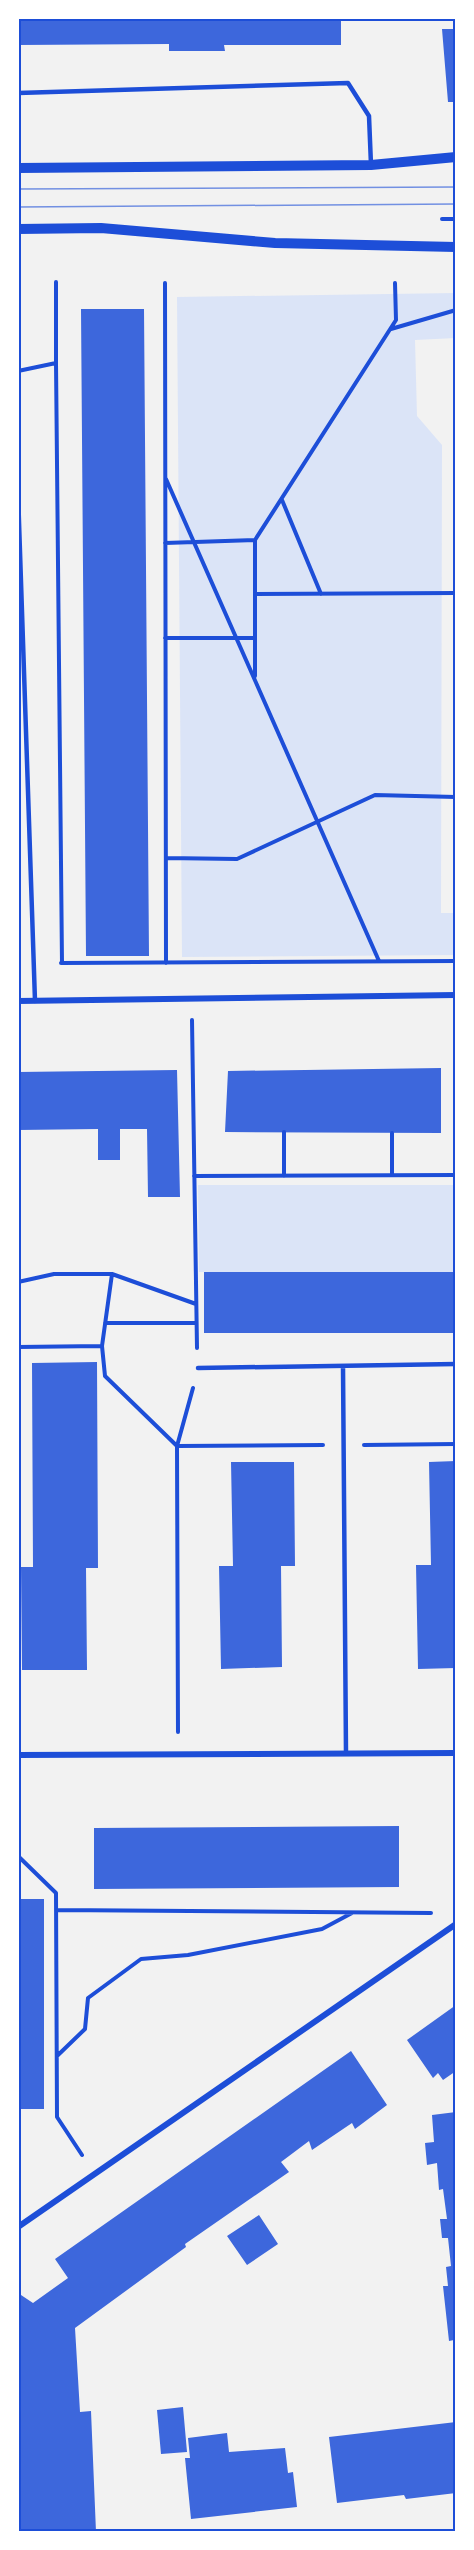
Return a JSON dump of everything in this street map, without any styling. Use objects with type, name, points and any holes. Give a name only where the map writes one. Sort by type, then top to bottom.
[{"type":"street","points":[[18,168],[371,165],[456,158]]},
{"type":"street","points":[[18,229],[101,228],[275,243],[456,247]]},
{"type":"street","points":[[18,1001],[456,995]]},
{"type":"street","points":[[18,1755],[456,1753]]},
{"type":"street","points":[[18,2227],[456,1924]]},
{"type":"lane","points":[[18,93],[348,84],[369,116],[371,165]]},
{"type":"lane","points":[[18,492],[35,1001]]},
{"type":"lane","points":[[198,1368],[456,1364]]},
{"type":"lane","points":[[343,1366],[346,1753]]},
{"type":"path","points":[[57,282],[62,963]]},
{"type":"path","points":[[165,283],[166,963]]},
{"type":"path","points":[[255,680],[255,540],[396,320],[395,283]]},
{"type":"path","points":[[390,329],[456,310]]},
{"type":"path","points":[[18,371],[56,363]]},
{"type":"path","points":[[165,477],[379,961]]},
{"type":"path","points":[[281,499],[321,594]]},
{"type":"path","points":[[165,543],[255,540]]},
{"type":"path","points":[[255,594],[456,593]]},
{"type":"path","points":[[165,638],[255,638]]},
{"type":"path","points":[[166,858],[237,860],[375,795],[456,797]]},
{"type":"path","points":[[34,963],[456,961]]},
{"type":"path","points":[[284,1132],[284,1176]]},
{"type":"path","points":[[392,1133],[392,1175]]},
{"type":"path","points":[[194,1176],[456,1175]]},
{"type":"path","points":[[18,1282],[54,1274],[112,1274],[196,1304]]},
{"type":"path","points":[[112,1274],[102,1346],[105,1376],[177,1446],[456,1444]]},
{"type":"path","points":[[105,1323],[196,1323]]},
{"type":"path","points":[[18,1347],[102,1346]]},
{"type":"path","points":[[18,1856],[57,1893],[57,2117],[93,2174]]},
{"type":"path","points":[[57,1910],[439,1913]]},
{"type":"path","points":[[57,2055],[85,2029],[88,1998],[141,1959],[188,1955],[322,1929],[354,1912]]},
{"type":"shaded area","points":[[456,293],[456,338],[415,340],[417,416],[442,445],[441,913],[456,913],[456,955],[182,957],[177,297]]},
{"type":"shaded area","points":[[198,1185],[456,1185],[456,1272],[199,1272]]},
{"type":"building","points":[[18,18],[341,18],[341,45],[224,45],[225,51],[169,51],[169,44],[18,45]]},
{"type":"building","points":[[442,29],[456,29],[456,102],[448,102]]},
{"type":"building","points":[[81,309],[144,309],[149,956],[86,956]]},
{"type":"building","points":[[441,1068],[441,1133],[225,1132],[228,1071]]},
{"type":"building","points":[[177,1070],[180,1197],[148,1197],[147,1129],[120,1129],[120,1160],[98,1160],[98,1129],[18,1130],[18,1072]]},
{"type":"building","points":[[204,1272],[456,1272],[456,1333],[204,1333]]},
{"type":"building","points":[[97,1362],[98,1568],[86,1568],[87,1670],[22,1670],[21,1567],[33,1567],[32,1363]]},
{"type":"building","points":[[456,1461],[456,1668],[418,1669],[416,1565],[431,1565],[429,1462]]},
{"type":"building","points":[[231,1462],[294,1462],[295,1566],[281,1566],[282,1667],[221,1669],[219,1566],[233,1566]]},
{"type":"building","points":[[399,1826],[399,1887],[94,1889],[94,1828]]},
{"type":"building","points":[[18,1899],[44,1899],[44,2109],[18,2109]]},
{"type":"building","points":[[456,2005],[456,2071],[443,2080],[438,2073],[433,2078],[407,2040]]},
{"type":"building","points":[[351,2051],[387,2105],[355,2129],[352,2123],[312,2150],[309,2141],[281,2162],[289,2172],[185,2244],[186,2247],[75,2328],[80,2412],[91,2411],[96,2532],[20,2532],[18,2293],[33,2303],[68,2278],[55,2259]]},
{"type":"building","points":[[456,2112],[455,2346],[454,2340],[449,2341],[443,2286],[448,2286],[446,2267],[451,2266],[448,2238],[442,2238],[440,2219],[447,2219],[443,2189],[439,2190],[437,2163],[427,2165],[425,2143],[434,2142],[432,2115]]},
{"type":"building","points":[[259,2215],[278,2244],[247,2265],[227,2236]]},
{"type":"building","points":[[183,2407],[187,2452],[161,2454],[157,2410]]},
{"type":"building","points":[[456,2422],[456,2493],[406,2499],[404,2495],[337,2503],[329,2437]]},
{"type":"building","points":[[227,2433],[229,2452],[285,2448],[288,2473],[293,2472],[297,2507],[191,2519],[185,2458],[190,2458],[188,2438]]},
{"type":"tram line","points":[[18,189],[456,187]]},
{"type":"tram line","points":[[18,207],[456,204]]}]
